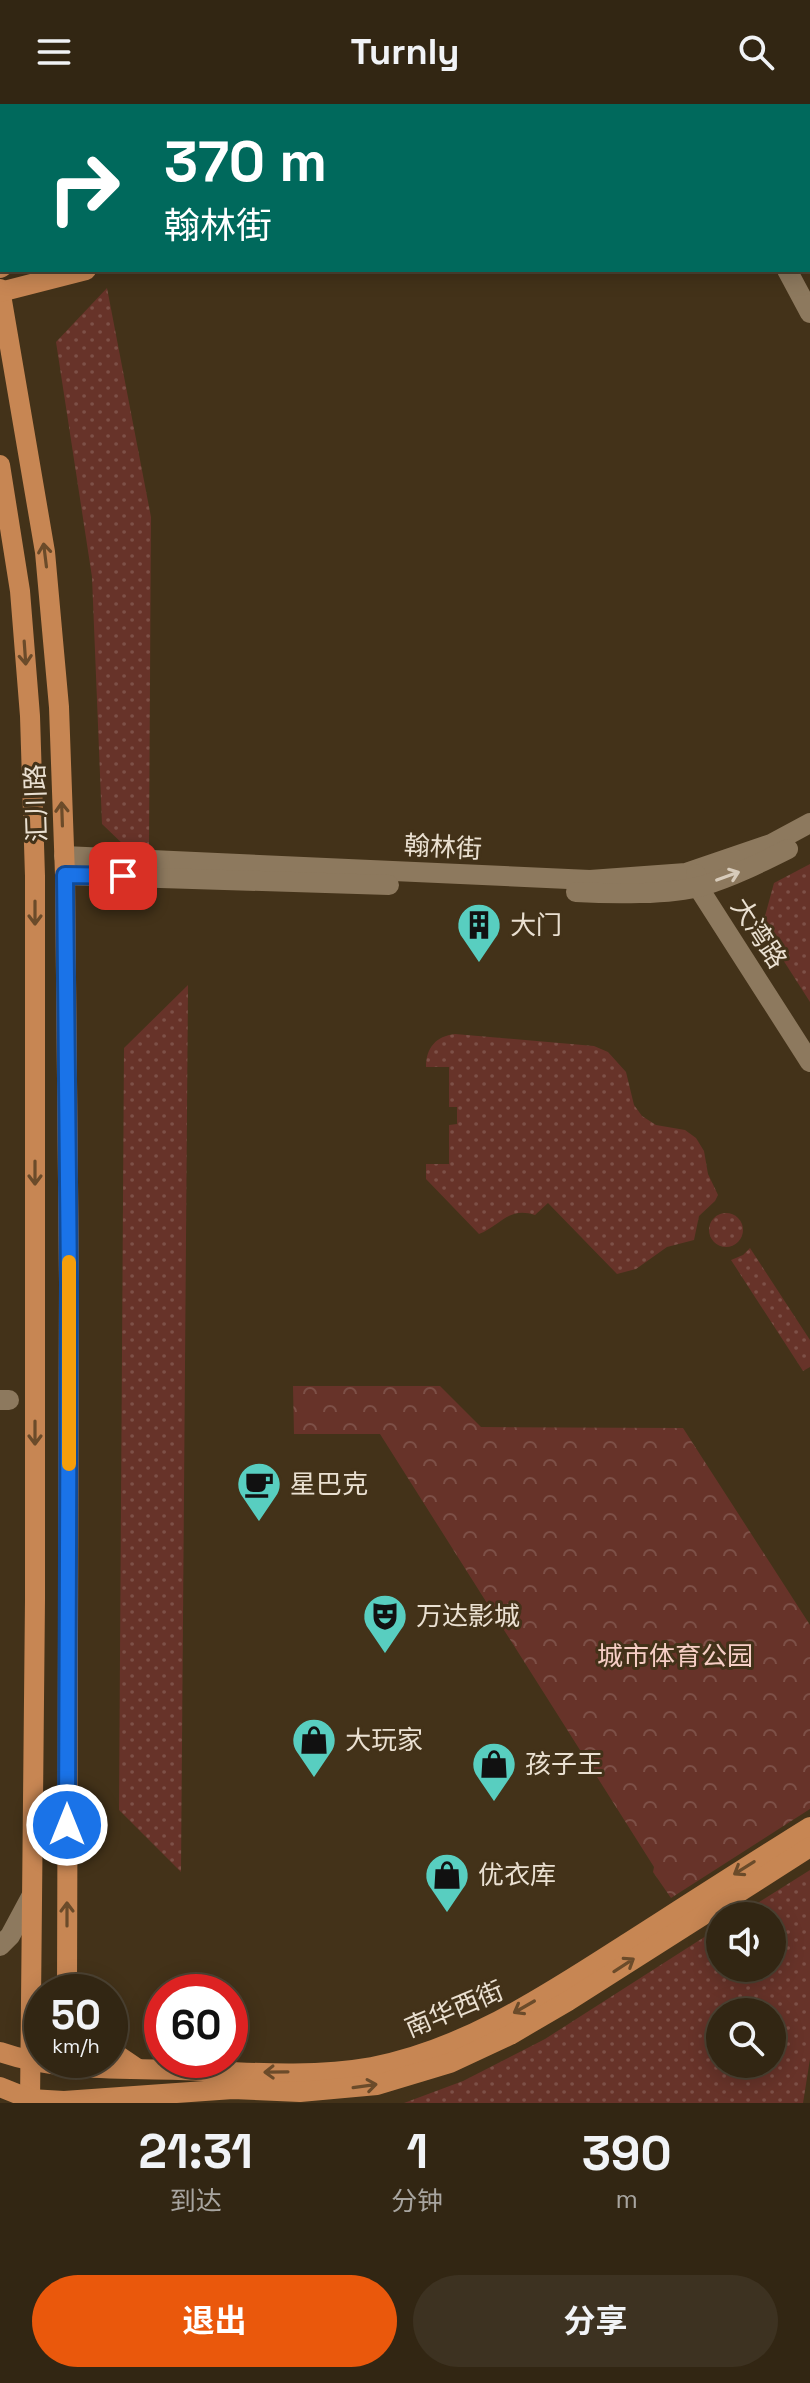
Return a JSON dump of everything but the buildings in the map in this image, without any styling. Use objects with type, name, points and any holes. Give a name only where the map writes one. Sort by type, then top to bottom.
[{"type":"main road","points":[[0,291],[78,272]]},
{"type":"main road","name":"汇川路","points":[[0,291],[45,552],[59,707],[69,1283],[68,1974]]},
{"type":"main road","name":"汇川路","points":[[0,465],[20,591],[30,716],[35,876],[35,1615],[31,1974]]},
{"type":"main road","name":"南华西街","points":[[128,2068],[321,2072],[373,2067],[443,2046],[501,2020],[560,1987],[810,1827]]},
{"type":"main road","points":[[0,2087],[30,2101],[64,2102],[233,2089],[300,2092],[377,2085],[450,2063],[510,2035],[810,1847]]},
{"type":"main road","name":"南华西街","points":[[0,2052],[24,2061]]},
{"type":"main road","points":[[128,2062],[138,2069]]},
{"type":"main road","name":"汇川路","points":[[30,2078],[30,2101]]},
{"type":"main road","points":[[64,2102],[65,2078]]},
{"type":"street","points":[[788,272],[810,313]]},
{"type":"street","name":"翰林街","points":[[697,879],[810,823]]},
{"type":"street","name":"翰林街","points":[[64,866],[605,893],[754,867],[810,837]]},
{"type":"street","name":"大湾路","points":[[697,879],[810,1062]]},
{"type":"street","points":[[0,1946],[10,1936],[32,1895]]},
{"type":"green space","points":[[107,288],[151,517],[149,847],[127,848],[102,824],[92,577],[56,342]]},
{"type":"green space","points":[[810,864],[810,1002],[762,927],[774,883]]},
{"type":"green space","points":[[188,985],[181,1872],[119,1810],[124,1048]]},
{"type":"green space","points":[[455,1034],[594,1046],[608,1052],[626,1072],[634,1105],[642,1116],[656,1125],[685,1130],[696,1138],[704,1151],[708,1174],[718,1195],[699,1216],[694,1240],[667,1247],[636,1269],[617,1274],[548,1203],[535,1215],[512,1215],[479,1234],[426,1179],[426,1164],[449,1164],[449,1125],[457,1124],[457,1107],[449,1107],[449,1067],[426,1067],[426,1060],[437,1040]]},
{"type":"green space","points":[[726,1213],[738,1218],[743,1230],[738,1242],[726,1247],[714,1242],[709,1230],[714,1218]]},
{"type":"green space","points":[[750,1248],[810,1340],[810,1367],[803,1371],[731,1260]]},
{"type":"green space","name":"城市体育公园","points":[[293,1386],[440,1386],[481,1427],[683,1428],[810,1625],[810,1809],[671,1898],[380,1434],[294,1434]]},
{"type":"green space","points":[[810,1870],[810,2059],[803,2103],[404,2103],[463,2081],[545,2039],[706,1936],[706,1982],[786,1982],[786,1902],[759,1902]]},
{"type":"slow traffic","points":[[69,1262],[69,1464]]},
{"type":"place","name":"大门","points":[[479,964]]},
{"type":"place","name":"星巴克","points":[[259,1523]]},
{"type":"place","name":"万达影城","points":[[385,1655]]},
{"type":"place","name":"大玩家","points":[[314,1779]]},
{"type":"place","name":"孩子王","points":[[494,1803]]},
{"type":"place","name":"优衣库","points":[[447,1914]]},
{"type":"route","points":[[67,1825],[69,1283],[65,875],[123,876]]}]
